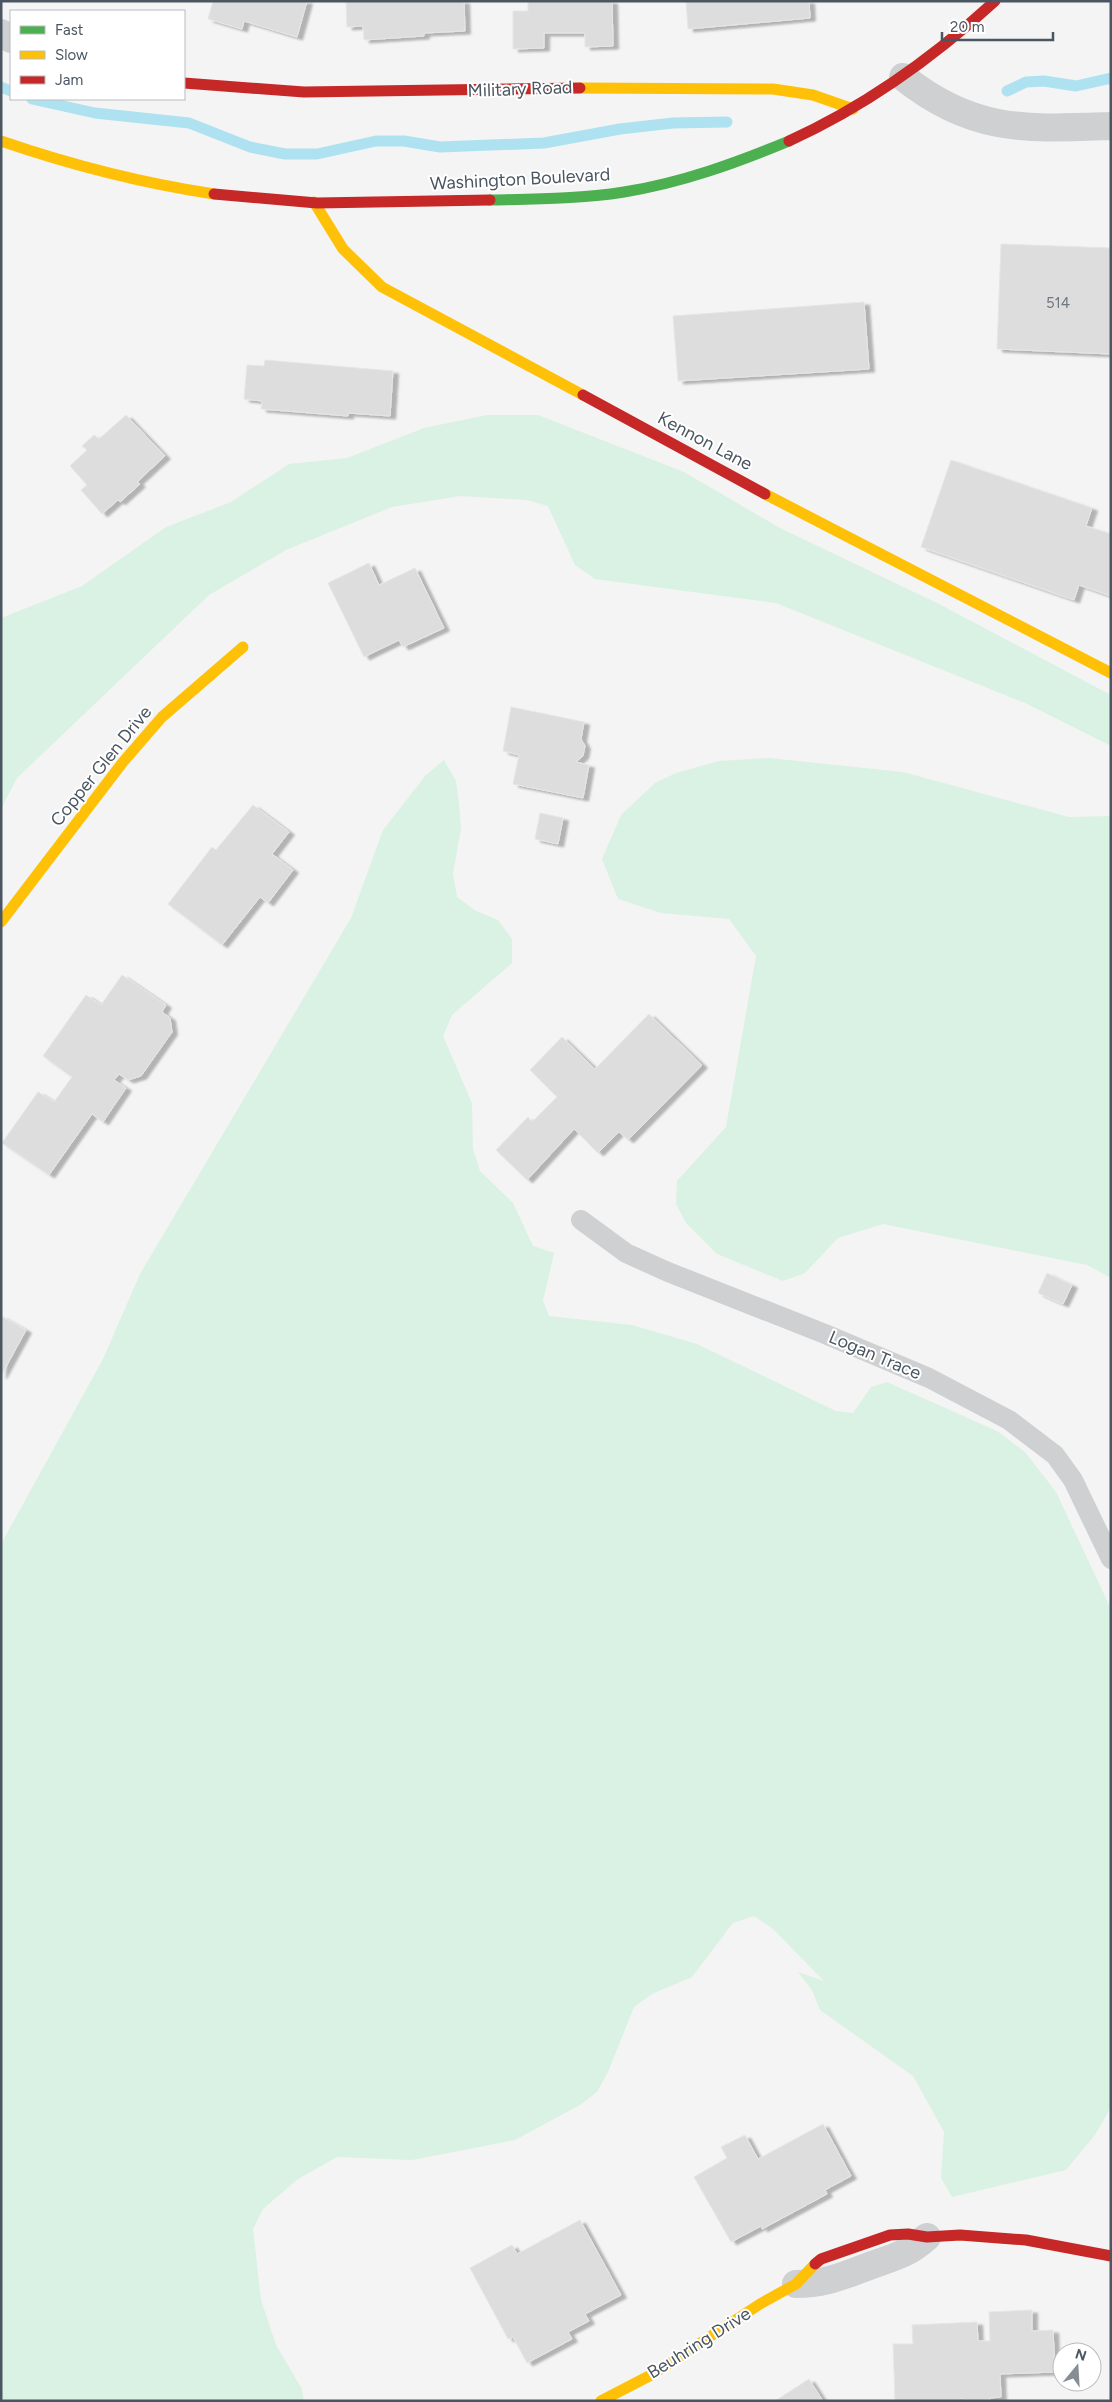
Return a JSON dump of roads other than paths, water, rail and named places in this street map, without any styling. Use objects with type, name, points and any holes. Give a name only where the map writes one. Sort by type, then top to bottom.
[{"type":"street","name":"Washington Boulevard","points":[[1,141],[102,172],[169,188],[251,199],[314,202],[508,199],[592,195],[648,187],[700,173],[798,138],[853,109],[903,77],[955,38],[995,1]]},
{"type":"street","points":[[903,77],[924,94],[947,107],[976,119],[1017,127],[1111,126]]},
{"type":"street","name":"Military Road","points":[[185,83],[271,90],[365,92],[592,86],[770,89],[805,93],[853,109]]},
{"type":"street","name":"Kennon Lane","points":[[314,202],[338,245],[356,266],[382,287],[788,506],[1111,673]]},
{"type":"street","name":"Copper Glen Drive","points":[[1,922],[123,762],[162,717],[243,646]]},
{"type":"street","name":"Beuhring Drive","points":[[601,2401],[653,2374],[760,2304],[796,2284],[828,2282],[900,2257],[913,2250],[927,2237],[960,2235],[1026,2240],[1111,2256]]},
{"type":"lane","name":"Logan Trace","points":[[581,1220],[626,1253],[912,1371],[1009,1420],[1055,1456],[1073,1480],[1111,1559]]},
{"type":"waterway","points":[[1007,91],[1026,82],[1044,81],[1076,86],[1111,78]]},
{"type":"waterway","points":[[1,87],[10,91]]},
{"type":"waterway","points":[[36,100],[95,113],[189,123],[250,147],[285,154],[317,154],[376,141],[404,141],[440,147],[544,143],[620,129],[673,123],[727,122]]}]
